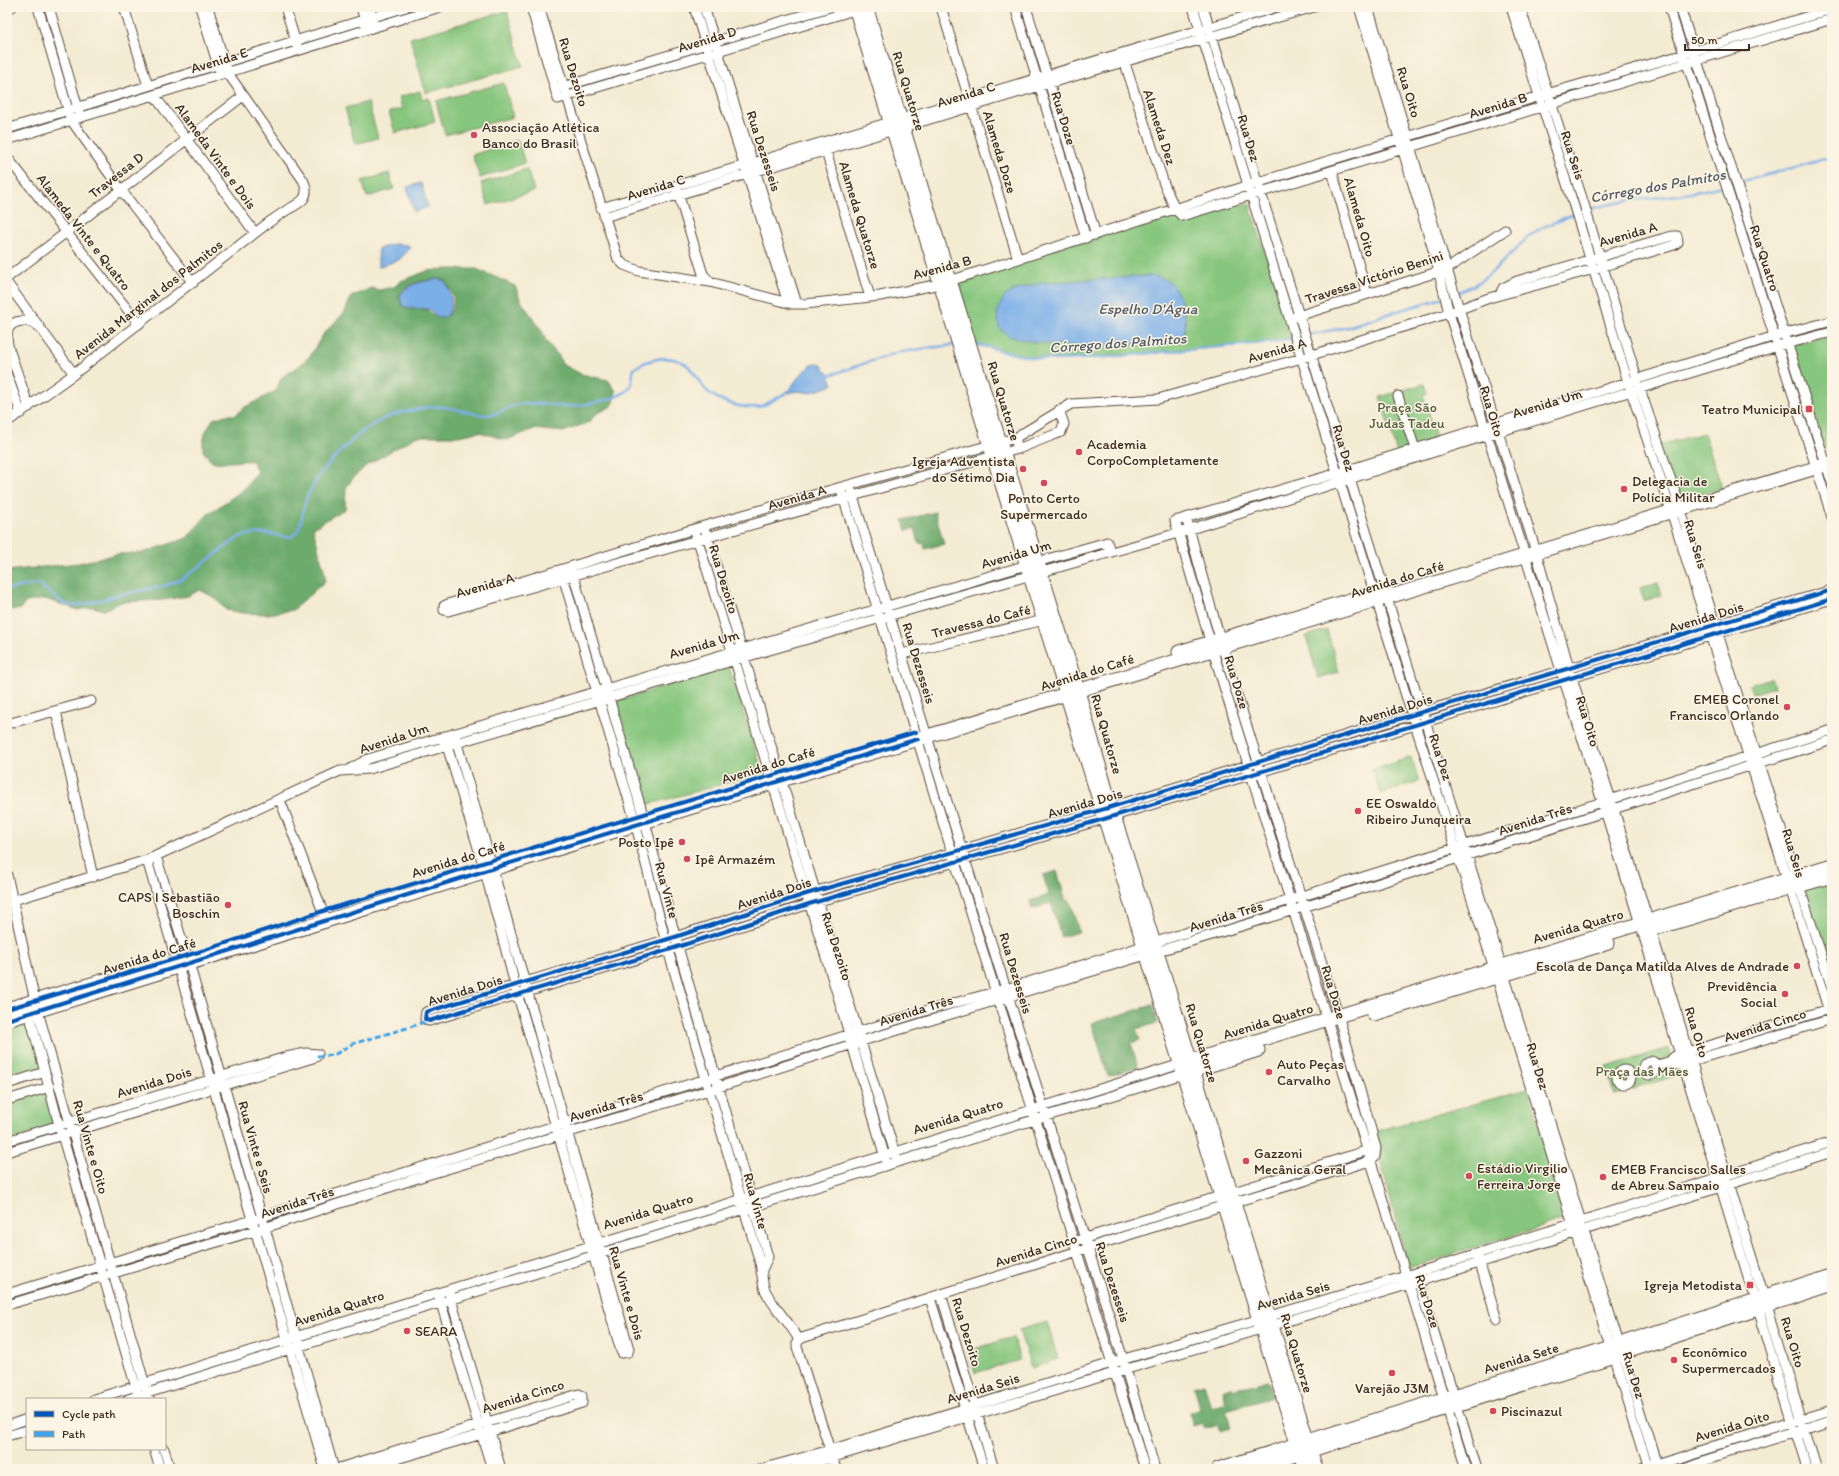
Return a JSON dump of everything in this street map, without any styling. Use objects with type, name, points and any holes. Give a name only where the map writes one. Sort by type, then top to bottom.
[{"type":"street","points":[[7,8],[12,7]]},
{"type":"street","points":[[38,7],[71,120],[121,190],[193,283]]},
{"type":"street","points":[[49,7],[81,117]]},
{"type":"street","points":[[124,7],[148,86]]},
{"type":"street","points":[[200,7],[224,73],[243,96]]},
{"type":"street","points":[[208,7],[221,64]]},
{"type":"street","points":[[285,7],[298,50]]},
{"type":"street","points":[[361,7],[370,23]]},
{"type":"street","points":[[369,7],[370,23]]},
{"type":"street","name":"Avenida E","points":[[7,140],[298,50],[370,23],[406,7]]},
{"type":"street","name":"Avenida E","points":[[7,129],[295,41],[440,7]]},
{"type":"street","name":"Rua Dezoito","points":[[531,7],[560,88]]},
{"type":"street","name":"Rua Dezoito","points":[[539,7],[563,98],[603,212],[615,254],[624,265],[639,271],[650,274],[710,282]]},
{"type":"street","name":"Rua Dezesseis","points":[[694,7],[712,48]]},
{"type":"street","name":"Rua Dezesseis","points":[[704,7],[712,48],[793,304]]},
{"type":"street","name":"Avenida D","points":[[563,98],[830,7]]},
{"type":"street","name":"Alameda Doze","points":[[941,7],[1018,259]]},
{"type":"street","name":"Rua Doze","points":[[1015,7],[1043,81],[1096,235]]},
{"type":"street","name":"Rua Doze","points":[[1026,7],[1043,81],[1086,238]]},
{"type":"street","name":"Rua Dez","points":[[1193,7],[1340,482],[1423,712],[1465,845],[1499,971],[1572,1224],[1658,1466]]},
{"type":"street","name":"Rua Dez","points":[[1203,7],[1351,479],[1412,715],[1582,1221],[1645,1468]]},
{"type":"street","name":"Avenida C","points":[[603,212],[1202,34],[1210,27],[1277,7]]},
{"type":"street","name":"Avenida C","points":[[1202,34],[1213,36],[1314,7]]},
{"type":"street","name":"Rua Oito","points":[[1359,7],[1404,138]]},
{"type":"street","name":"Rua Oito","points":[[1368,7],[1447,285],[1456,298],[1497,433],[1567,675],[1723,1176],[1761,1303],[1792,1422],[1807,1469]]},
{"type":"street","name":"Rua Seis","points":[[1511,7],[1544,94]]},
{"type":"street","name":"Rua Seis","points":[[1520,7],[1547,104],[1599,268],[1632,380],[1675,506],[1793,882],[1832,1020]]},
{"type":"street","name":"Rua Quatro","points":[[1669,7],[1778,346],[1832,483]]},
{"type":"street","name":"Rua Quatro","points":[[1680,7],[1824,461],[1832,517]]},
{"type":"street","name":"Avenida D","points":[[560,88],[861,8]]},
{"type":"street","name":"Rua Quatorze","points":[[861,8],[1071,689],[1107,813],[1151,949],[1266,1323],[1303,1448],[1305,1469]]},
{"type":"street","name":"Avenida B","points":[[1696,56],[1832,9]]},
{"type":"street","name":"Avenida B","points":[[1175,209],[1179,214],[1186,215],[1636,78],[1686,59],[1832,19]]},
{"type":"street","name":"Alameda Dez","points":[[1123,58],[1164,184],[1175,209]]},
{"type":"street","name":"Avenida B","points":[[710,282],[793,304],[870,297],[945,283],[1258,182],[1544,94],[1634,69],[1686,59]]},
{"type":"street","points":[[1634,69],[1636,78]]},
{"type":"street","name":"Alameda Vinte e Dois","points":[[154,95],[255,233]]},
{"type":"street","name":"Travessa D","points":[[7,278],[243,96]]},
{"type":"street","name":"Avenida Marginal dos Palmitos","points":[[7,422],[30,407],[74,374],[193,283],[274,218],[301,202],[305,197],[306,188],[303,180],[243,96]]},
{"type":"street","name":"Alameda Quatorze","points":[[824,146],[870,297]]},
{"type":"street","name":"Alameda Vinte e Quatro","points":[[7,157],[139,324]]},
{"type":"street","name":"Alameda Oito","points":[[1332,171],[1367,294]]},
{"type":"street","points":[[677,190],[703,274],[710,282]]},
{"type":"street","points":[[1740,226],[1749,222]]},
{"type":"street","name":"Travessa Victório Benini","points":[[1290,319],[1443,271],[1505,230]]},
{"type":"street","name":"Avenida A","points":[[572,570],[707,537],[843,498],[996,448],[1015,438],[1059,410],[1073,404],[1152,400],[1311,351],[1449,313],[1500,295],[1599,268],[1676,244],[1678,242],[1677,236],[1654,241],[1510,284],[1503,288],[1500,295]]},
{"type":"street","points":[[7,283],[74,374]]},
{"type":"street","name":"Rua Oito","points":[[1447,285],[1446,303],[1449,313],[1486,431],[1530,550]]},
{"type":"street","points":[[12,358],[7,339],[11,326],[17,322],[25,320],[33,323],[41,330]]},
{"type":"street","name":"Avenida Um","points":[[445,741],[454,733],[882,607],[1034,568],[1110,551],[1189,529],[1351,479],[1486,431],[1494,423],[1784,333],[1832,321]]},
{"type":"street","name":"Avenida Um","points":[[1175,522],[1186,517],[1348,470],[1415,448],[1486,431],[1497,433],[1778,346],[1832,332]]},
{"type":"street","points":[[7,345],[30,407]]},
{"type":"street","points":[[1705,358],[1708,368]]},
{"type":"street","points":[[7,375],[21,413]]},
{"type":"street","points":[[1398,396],[1415,448]]},
{"type":"street","name":"Avenida A","points":[[562,573],[448,611],[444,610],[444,606],[448,604],[562,573],[694,529],[849,485],[996,448],[1018,449],[1061,432],[1064,424],[1059,410]]},
{"type":"street","points":[[1015,438],[1018,449]]},
{"type":"street","name":"Avenida do Café","points":[[7,1020],[32,1007],[324,916],[1824,461]]},
{"type":"street","name":"Rua Dezesseis","points":[[849,485],[853,495],[885,617],[922,734],[965,859],[1123,1359],[1155,1469]]},
{"type":"street","name":"Rua Dezesseis","points":[[840,488],[882,607]]},
{"type":"street","name":"Rua Doze","points":[[1186,517],[1216,645],[1249,765],[1296,899]]},
{"type":"street","name":"Rua Doze","points":[[1175,522],[1216,645],[1258,762],[1296,899],[1372,1154],[1450,1402],[1466,1469]]},
{"type":"street","name":"Rua Dezoito","points":[[704,526],[744,658],[806,894],[887,1165]]},
{"type":"street","name":"Rua Dezoito","points":[[694,529],[731,651],[818,901],[898,1162]]},
{"type":"street","name":"Rua Quatorze","points":[[1034,568],[1044,620],[1071,689]]},
{"type":"street","name":"Avenida Um","points":[[10,901],[148,860],[340,771],[350,769],[364,770],[376,762],[445,741],[457,742],[885,617],[1034,568]]},
{"type":"street","name":"Rua Vinte","points":[[572,570],[609,698],[639,820],[668,950],[744,1209],[764,1286],[770,1298],[792,1327],[798,1341]]},
{"type":"street","name":"Rua Vinte","points":[[562,573],[596,691],[639,820],[675,937],[751,1197],[768,1257],[767,1264],[760,1267]]},
{"type":"street","name":"Avenida Dois","points":[[1713,631],[1832,590]]},
{"type":"street","name":"Avenida Dois","points":[[1567,675],[1412,715],[1258,762],[1107,813],[965,859],[818,901],[678,947],[518,996],[429,1021],[425,1019],[424,1015],[426,1012],[666,940],[806,894],[962,850],[1107,813],[1252,775],[1426,722],[1567,675],[1713,631],[1832,599]]},
{"type":"street","name":"Rua Dezesseis","points":[[885,617],[902,654],[952,853],[998,995],[1145,1469]]},
{"type":"street","name":"Travessa do Café","points":[[902,654],[1044,620]]},
{"type":"street","points":[[7,724],[92,701]]},
{"type":"street","points":[[56,711],[93,877]]},
{"type":"street","name":"Avenida Três","points":[[1755,760],[1832,730]]},
{"type":"street","name":"Rua Vinte e Dois","points":[[454,733],[488,866],[515,986],[558,1136],[595,1245],[629,1349],[628,1352],[621,1352],[598,1255]]},
{"type":"street","name":"Avenida Três","points":[[7,1294],[252,1220],[564,1122],[849,1035],[860,1036],[1151,949],[1299,909],[1468,855],[1608,806],[1755,760],[1832,740]]},
{"type":"street","name":"Rua Vinte e Dois","points":[[445,741],[488,866],[527,993],[568,1133],[595,1245]]},
{"type":"street","points":[[280,800],[324,916]]},
{"type":"street","name":"Avenida Três","points":[[1151,949],[1296,899],[1465,845],[1608,806]]},
{"type":"street","name":"Rua Vinte e Seis","points":[[156,856],[183,961],[210,1080],[325,1469]]},
{"type":"street","name":"Rua Vinte e Seis","points":[[148,860],[183,961],[220,1076],[335,1469]]},
{"type":"street","name":"Avenida Quatro","points":[[288,1345],[299,1347],[441,1303],[450,1296],[595,1245],[741,1199],[895,1152],[1034,1114],[1187,1068],[1793,882],[1832,864]]},
{"type":"street","name":"Rua Vinte e Oito","points":[[7,875],[10,901],[45,1072],[63,1135],[106,1264]]},
{"type":"street","name":"Avenida Quatro","points":[[1793,882],[1832,876]]},
{"type":"street","name":"Rua Seis","points":[[1793,882],[1832,988]]},
{"type":"street","name":"Avenida do Café","points":[[7,1009],[32,1007]]},
{"type":"street","name":"Rua Vinte e Oito","points":[[32,1007],[69,1122],[109,1275],[143,1393]]},
{"type":"street","name":"Avenida Cinco","points":[[1666,1063],[1673,1057],[1684,1053],[1830,1009]]},
{"type":"street","name":"Avenida Cinco","points":[[1666,1063],[1678,1065],[1687,1063],[1832,1020]]},
{"type":"street","name":"Avenida Três","points":[[7,1305],[264,1228],[427,1175],[719,1087],[852,1045],[860,1036]]},
{"type":"street","name":"Avenida Dois","points":[[7,1140],[296,1054],[318,1054],[316,1057],[7,1152]]},
{"type":"street","points":[[1631,1075],[1643,1071],[1644,1064],[1648,1062],[1654,1062],[1657,1066],[1666,1063]]},
{"type":"street","points":[[7,1084],[45,1072]]},
{"type":"street","points":[[7,1100],[50,1087]]},
{"type":"street","name":"Avenida Quatro","points":[[130,1398],[288,1345],[296,1337],[438,1294],[450,1296],[598,1255],[898,1162],[1034,1114]]},
{"type":"street","name":"Avenida Seis","points":[[794,1469],[831,1454],[966,1412],[1126,1369],[1266,1323],[1479,1258],[1572,1224],[1832,1142]]},
{"type":"street","name":"Avenida Seis","points":[[1479,1258],[1584,1231],[1832,1152]]},
{"type":"street","name":"Avenida Cinco","points":[[798,1341],[941,1294],[1077,1252],[1228,1199],[1372,1154]]},
{"type":"street","name":"Avenida Cinco","points":[[1074,1242],[1228,1199]]},
{"type":"street","points":[[1479,1258],[1497,1320]]},
{"type":"street","name":"Avenida Sete","points":[[1218,1469],[1303,1448],[1616,1350],[1761,1303],[1832,1275]]},
{"type":"street","name":"Avenida Sete","points":[[1761,1303],[1832,1285]]},
{"type":"street","points":[[438,1294],[478,1425],[485,1433],[501,1469]]},
{"type":"street","name":"Rua Dezoito","points":[[941,1294],[994,1469]]},
{"type":"street","points":[[450,1296],[487,1422],[485,1433],[492,1469]]},
{"type":"street","name":"Rua Dezoito","points":[[930,1298],[984,1469]]},
{"type":"street","name":"Rua Oito","points":[[1761,1303],[1802,1419],[1817,1469]]},
{"type":"street","name":"Avenida Seis","points":[[976,1410],[1123,1359],[1266,1323]]},
{"type":"street","points":[[798,1341],[797,1347],[836,1469]]},
{"type":"street","name":"Avenida Quatro","points":[[102,1398],[143,1393]]},
{"type":"street","name":"Avenida Cinco","points":[[335,1469],[579,1394],[583,1399],[582,1402],[485,1433],[362,1469]]},
{"type":"street","name":"Rua Doze","points":[[1450,1402],[1477,1469]]},
{"type":"street","name":"Avenida Oito","points":[[1645,1468],[1658,1466],[1832,1410]]},
{"type":"street","points":[[7,1426],[26,1420]]},
{"type":"street","name":"Avenida Oito","points":[[1675,1469],[1832,1420]]},
{"type":"street","points":[[7,1436],[26,1430]]},
{"type":"street","name":"Rua Quatorze","points":[[1303,1448],[1316,1469]]},
{"type":"street","name":"Avenida Sete","points":[[1250,1469],[1303,1448]]},
{"type":"street","points":[[154,1450],[160,1469]]},
{"type":"street","points":[[164,1450],[170,1469]]},
{"type":"street","name":"Avenida Seis","points":[[761,1469],[831,1454]]},
{"type":"green space","points":[[507,11],[523,66],[426,93],[410,38]]},
{"type":"green space","points":[[504,83],[513,117],[445,135],[436,101]]},
{"type":"green space","points":[[420,91],[422,99],[429,98],[435,122],[395,133],[389,112],[402,109],[399,97]]},
{"type":"green space","points":[[368,102],[378,138],[355,144],[345,108]]},
{"type":"green space","points":[[518,140],[525,163],[480,178],[472,155]]},
{"type":"green space","points":[[527,169],[534,191],[488,205],[481,183]]},
{"type":"green space","points":[[389,173],[394,189],[367,197],[362,181]]},
{"type":"green space","points":[[1249,203],[1293,337],[1273,342],[1096,358],[1057,360],[1034,358],[971,344],[952,282],[1175,210],[1186,216]]},
{"type":"green space","points":[[445,269],[477,269],[515,286],[521,301],[542,331],[546,341],[559,356],[562,364],[581,374],[608,380],[616,391],[612,406],[596,414],[589,422],[563,432],[534,429],[507,440],[479,432],[458,436],[417,436],[367,465],[352,479],[346,488],[345,509],[313,528],[325,574],[325,581],[293,610],[268,614],[242,613],[226,610],[215,598],[200,590],[188,596],[163,600],[121,602],[104,610],[93,607],[78,610],[45,599],[26,602],[20,609],[7,610],[7,571],[79,563],[118,554],[142,553],[187,538],[207,515],[243,490],[257,473],[253,461],[222,463],[212,462],[203,451],[203,442],[206,431],[213,419],[225,415],[236,415],[245,407],[276,391],[281,378],[299,366],[310,356],[324,333],[345,312],[351,297],[371,288],[379,290],[394,287],[401,281],[427,271]],"holes":[[[437,279],[445,281],[453,295],[454,302],[451,312],[447,316],[438,317],[433,315],[428,310],[407,309],[402,305],[399,296],[402,291],[410,285]]]},
{"type":"green space","points":[[1832,335],[1832,448],[1825,450],[1792,345]]},
{"type":"green space","name":"Praça São Judas Tadeu","points":[[1424,384],[1427,393],[1423,394],[1437,440],[1397,453],[1380,397]]},
{"type":"green space","points":[[1704,433],[1722,488],[1678,501],[1659,445]]},
{"type":"green space","points":[[935,512],[944,544],[925,549],[924,543],[919,544],[915,528],[906,531],[903,520]]},
{"type":"green space","points":[[1658,583],[1662,595],[1644,601],[1640,588]]},
{"type":"green space","points":[[1327,630],[1339,672],[1318,678],[1306,636]]},
{"type":"green space","points":[[729,667],[763,773],[646,805],[617,701]]},
{"type":"green space","points":[[1771,678],[1774,687],[1752,694],[1749,685]]},
{"type":"green space","points":[[1411,757],[1419,781],[1381,794],[1372,770]]},
{"type":"green space","points":[[1057,871],[1066,901],[1070,901],[1079,932],[1061,937],[1051,903],[1032,909],[1030,901],[1049,895],[1043,875]]},
{"type":"green space","points":[[1832,876],[1832,988],[1800,886]]},
{"type":"green space","points":[[1153,1005],[1158,1023],[1136,1029],[1140,1040],[1131,1043],[1138,1067],[1108,1076],[1092,1023]]},
{"type":"green space","points":[[29,1013],[45,1072],[7,1084],[7,1020]]},
{"type":"green space","name":"Praça das Mães","points":[[1668,1048],[1677,1075],[1615,1095],[1607,1067]]},
{"type":"green space","points":[[50,1087],[59,1125],[7,1141],[7,1100]]},
{"type":"green space","name":"Estádio Virgilio Ferreira Jorge","points":[[1528,1089],[1565,1220],[1408,1268],[1373,1132]]},
{"type":"green space","points":[[1047,1322],[1058,1359],[1031,1368],[1019,1330]]},
{"type":"green space","points":[[1013,1337],[1020,1360],[975,1373],[968,1351]]},
{"type":"green space","points":[[1268,1380],[1273,1397],[1226,1410],[1231,1428],[1220,1431],[1218,1425],[1205,1429],[1203,1423],[1193,1426],[1189,1412],[1200,1408],[1194,1386],[1204,1383],[1211,1408],[1226,1403],[1222,1390],[1232,1387],[1233,1390]]},
{"type":"water","points":[[421,183],[428,207],[414,212],[407,187]]},
{"type":"water","points":[[393,244],[408,245],[410,249],[399,260],[378,267],[378,249]]},
{"type":"water","name":"Espelho D'Água","points":[[1144,276],[1163,278],[1173,286],[1177,292],[1184,308],[1185,317],[1184,332],[1181,338],[1167,342],[1074,346],[1041,343],[1008,336],[999,327],[997,313],[1004,297],[1013,291],[1039,283]]},
{"type":"water","points":[[437,279],[445,281],[452,299],[451,308],[446,317],[438,318],[429,309],[407,308],[402,305],[400,296],[407,288],[421,282]]},
{"type":"water","points":[[817,363],[821,364],[829,374],[833,384],[831,386],[809,393],[798,391],[784,394],[806,369]]},
{"type":"waterway","name":"Córrego dos Palmitos","points":[[1588,210],[1600,206],[1690,193],[1832,157]]},
{"type":"waterway","name":"Córrego dos Palmitos","points":[[1457,293],[1476,284],[1489,275],[1527,238],[1541,228],[1574,214]]},
{"type":"waterway","name":"Córrego dos Palmitos","points":[[974,345],[987,346],[1001,351],[1034,358],[1056,360],[1096,358],[1273,342],[1348,327],[1443,298]]},
{"type":"waterway","name":"Córrego dos Palmitos","points":[[827,376],[896,353],[955,345]]},
{"type":"waterway","name":"Córrego dos Palmitos","points":[[7,589],[39,584],[64,604],[71,606],[85,604],[123,594],[164,586],[182,579],[239,537],[250,534],[271,534],[285,537],[293,536],[301,523],[305,502],[313,485],[332,460],[343,448],[368,428],[381,420],[402,412],[436,406],[491,415],[512,406],[522,404],[533,403],[559,406],[590,404],[610,399],[626,391],[631,385],[634,369],[646,362],[661,358],[675,359],[682,362],[691,369],[703,386],[713,396],[738,406],[757,407],[765,405],[787,393]]},
{"type":"marked path","points":[[317,1056],[334,1055],[352,1044],[427,1021]]},
{"type":"cycle path","points":[[1832,590],[1412,715],[1111,807],[806,894],[675,937],[426,1012],[425,1019],[429,1021],[668,950],[809,904],[1104,819],[1832,599]]},
{"type":"cycle path","points":[[7,1009],[205,950],[323,911],[916,732]]},
{"type":"cycle path","points":[[7,1020],[494,868],[918,739]]},
{"type":"place","name":"Associação Atlética Banco do Brasil","points":[[474,135]]},
{"type":"place","name":"Teatro Municipal","points":[[1809,409]]},
{"type":"place","name":"Academia CorpoCompletamente","points":[[1079,452]]},
{"type":"place","name":"Igreja Adventista do Sétimo Dia","points":[[1023,469]]},
{"type":"place","name":"Ponto Certo Supermercado","points":[[1044,483]]},
{"type":"place","name":"Delegacia de Polícia Militar","points":[[1624,489]]},
{"type":"place","name":"EMEB Coronel Francisco Orlando","points":[[1787,707]]},
{"type":"place","name":"EE Oswaldo Ribeiro Junqueira","points":[[1358,811]]},
{"type":"place","name":"Posto Ipê","points":[[682,842]]},
{"type":"place","name":"Ipê Armazém","points":[[687,859]]},
{"type":"place","name":"CAPS I Sebastião Boschin","points":[[228,905]]},
{"type":"place","name":"Escola de Dança Matilda Alves de Andrade","points":[[1797,966]]},
{"type":"place","name":"Previdência Social","points":[[1785,994]]},
{"type":"place","name":"Auto Peças Carvalho","points":[[1269,1072]]},
{"type":"place","name":"Gazzoni Mecânica Geral","points":[[1246,1161]]},
{"type":"place","name":"Estádio Virgilio Ferreira Jorge","points":[[1469,1176]]},
{"type":"place","name":"EMEB Francisco Salles de Abreu Sampaio","points":[[1603,1177]]},
{"type":"place","name":"Igreja Metodista","points":[[1750,1285]]},
{"type":"place","name":"SEARA","points":[[407,1331]]},
{"type":"place","name":"Econômico Supermercados","points":[[1674,1360]]},
{"type":"place","name":"Varejão J3M","points":[[1392,1373]]},
{"type":"place","name":"Piscinazul","points":[[1493,1411]]}]
